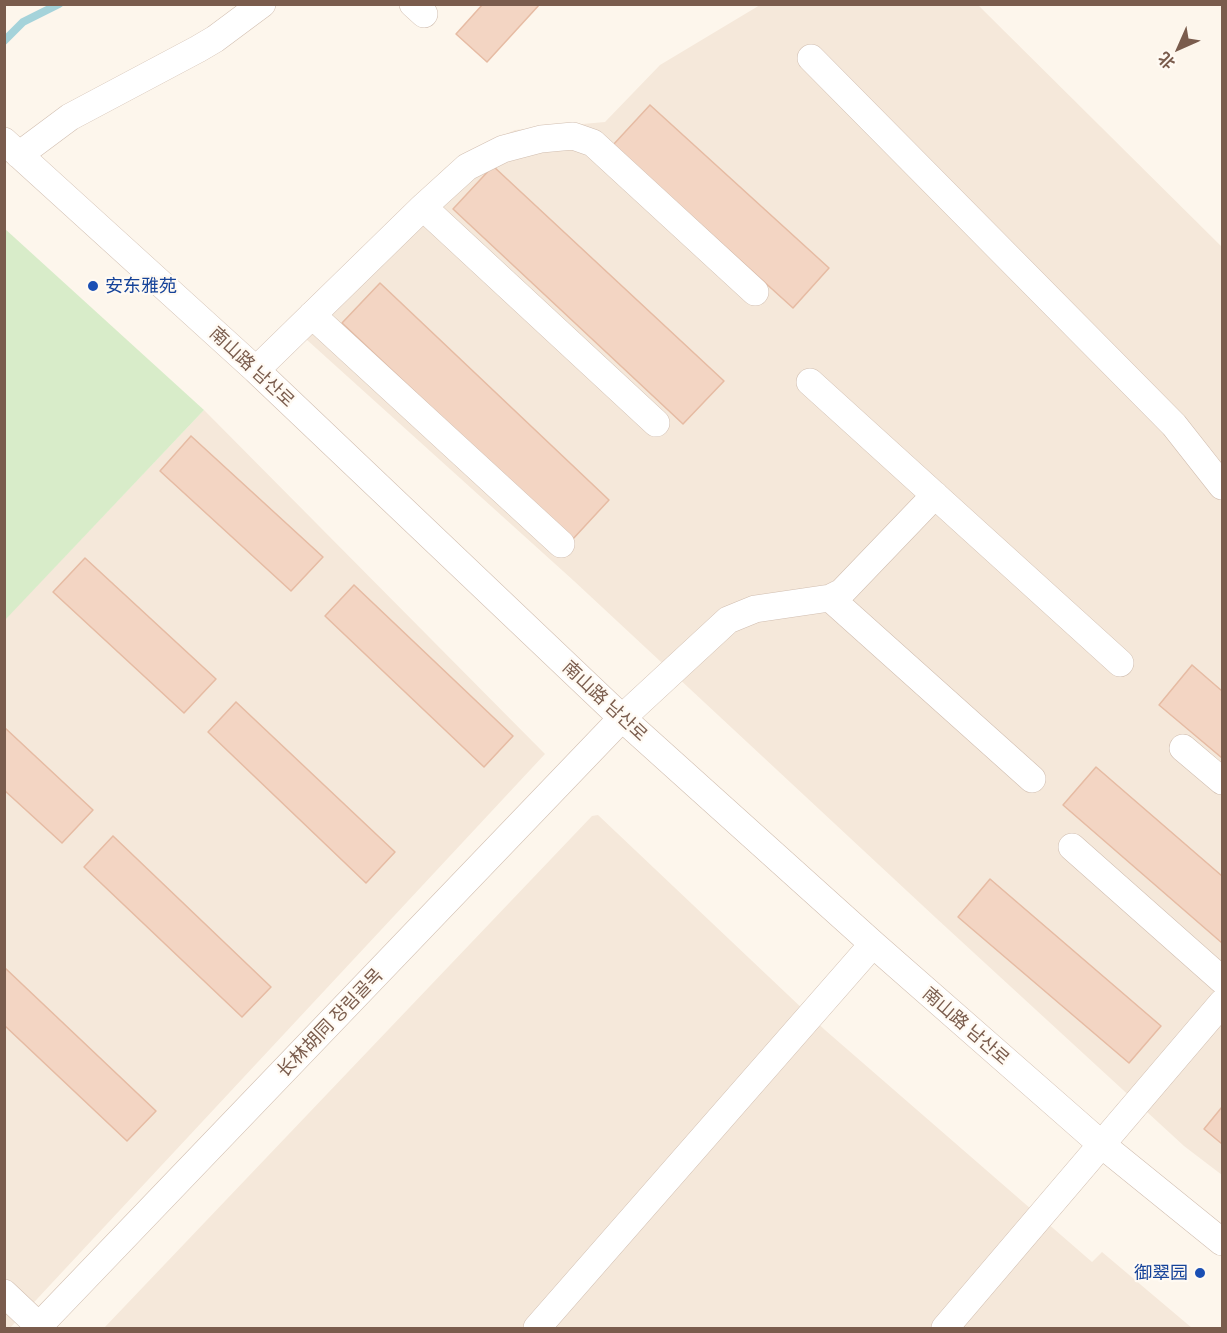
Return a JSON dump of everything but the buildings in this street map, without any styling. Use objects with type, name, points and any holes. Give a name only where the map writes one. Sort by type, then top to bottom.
[{"type":"street","points":[[12,148],[198,49],[262,4]]},
{"type":"street","points":[[811,58],[1174,425],[1222,486]]},
{"type":"street","points":[[256,370],[467,167],[503,149],[541,139],[573,136],[593,143],[755,292]]},
{"type":"street","name":"南山路 남산로","points":[[12,148],[256,370],[622,718],[873,944],[1101,1144],[1222,1242]]},
{"type":"street","points":[[423,207],[656,423]]},
{"type":"street","points":[[312,315],[561,544]]},
{"type":"street","points":[[810,382],[1120,663]]},
{"type":"street","points":[[935,495],[842,592],[830,598],[1032,778]]},
{"type":"street","name":"长林胡同 장림골목","points":[[38,1327],[622,718],[728,620],[755,609],[830,598]]},
{"type":"street","points":[[1183,748],[1222,781]]},
{"type":"street","points":[[1072,848],[1222,980]]},
{"type":"street","points":[[537,1329],[873,944]]},
{"type":"street","points":[[945,1329],[1222,1003]]},
{"type":"street","points":[[4,1293],[38,1327]]},
{"type":"shaded area","points":[[760,5],[978,5],[1222,247],[1222,1175],[1184,1146],[574,581],[286,321],[446,167],[481,145],[515,130],[605,122],[660,65]]},
{"type":"shaded area","points":[[204,410],[545,754],[10,1328],[4,1328],[4,620]]},
{"type":"shaded area","points":[[598,815],[825,1030],[1092,1262],[1102,1252],[1192,1328],[104,1328],[592,816]]},
{"type":"green space","points":[[4,228],[204,410],[5,620],[4,620]]},
{"type":"waterway","points":[[4,41],[23,22],[59,4]]},
{"type":"place","name":"安东雅苑","points":[[93,286]]},
{"type":"place","name":"御翠园","points":[[1200,1273]]}]
